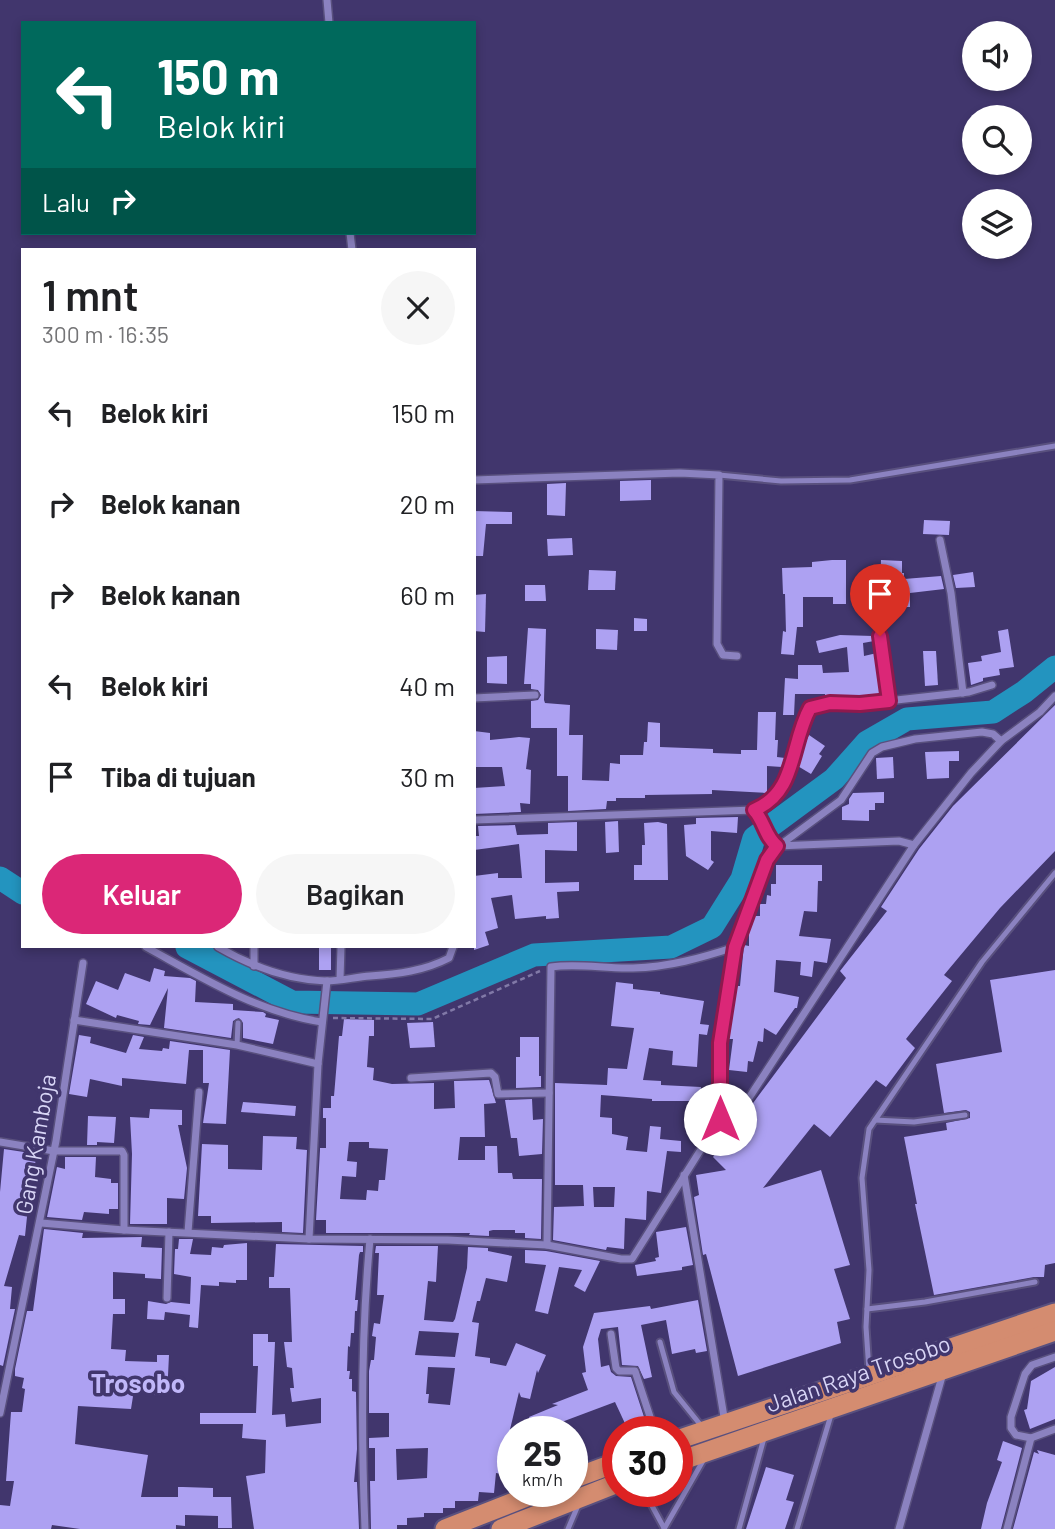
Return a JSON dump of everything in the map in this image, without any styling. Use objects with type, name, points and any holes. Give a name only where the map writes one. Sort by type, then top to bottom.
[{"type":"highway","name":"Jalan Raya Trosobo","points":[[693,1434],[1055,1313]]},
{"type":"highway","name":"Jalan Raya Trosobo","points":[[693,1456],[1055,1331]]},
{"type":"highway","points":[[445,1529],[501,1507]]},
{"type":"highway","points":[[501,1529],[542,1507]]},
{"type":"street","points":[[327,0],[330,21]]},
{"type":"street","points":[[476,480],[719,475],[717,644],[723,655],[737,656]]},
{"type":"street","points":[[940,540],[951,593],[963,693]]},
{"type":"street","points":[[871,580],[889,701]]},
{"type":"street","points":[[476,820],[757,813],[780,792],[810,708],[830,703],[860,704],[963,693],[992,685]]},
{"type":"street","points":[[476,698],[535,695]]},
{"type":"street","points":[[720,1119],[738,1112],[747,1101],[914,845],[971,773],[1001,741],[1040,712],[1055,696]]},
{"type":"street","points":[[41,1223],[309,1239],[547,1245],[632,1259],[720,1119],[720,1043],[735,947],[767,860],[777,846],[841,800],[872,753],[882,747],[915,739],[982,732],[993,734],[1001,741]]},
{"type":"street","points":[[757,813],[770,840],[777,846],[899,841],[914,845]]},
{"type":"street","points":[[547,1245],[551,967],[583,965],[635,968],[687,962],[735,947]]},
{"type":"street","points":[[148,948],[250,1003],[298,1018],[323,1018]]},
{"type":"street","points":[[220,948],[254,966],[327,984],[340,979],[432,967],[449,958],[453,948]]},
{"type":"street","points":[[254,948],[254,966]]},
{"type":"street","points":[[340,979],[341,948]]},
{"type":"street","name":"Gang Kamboja","points":[[0,1413],[41,1223],[83,962]]},
{"type":"street","points":[[309,1239],[318,1065],[327,984]]},
{"type":"street","points":[[74,1020],[237,1045],[318,1065]]},
{"type":"street","points":[[411,1078],[491,1073],[495,1075],[498,1094],[549,1093]]},
{"type":"street","points":[[188,1232],[199,1092]]},
{"type":"street","points":[[0,1142],[54,1152],[123,1152],[124,1230]]},
{"type":"street","points":[[684,1174],[726,1424]]},
{"type":"street","points":[[167,1298],[169,1232]]},
{"type":"street","points":[[365,1529],[362,1437],[364,1302],[370,1239]]},
{"type":"street","points":[[611,1334],[616,1368],[619,1371],[635,1371],[650,1416]]},
{"type":"street","points":[[1055,1357],[1029,1367],[1010,1426],[1014,1434],[1031,1438],[1055,1429]]},
{"type":"street","points":[[899,1529],[944,1369]]},
{"type":"street","points":[[1007,1529],[1031,1438]]},
{"type":"lane","points":[[719,475],[781,481],[850,480],[1055,446]]},
{"type":"lane","points":[[870,1377],[866,1327],[870,1270],[862,1178],[869,1129],[982,962],[1055,873]]},
{"type":"lane","points":[[237,1045],[238,1023]]},
{"type":"lane","points":[[875,1120],[915,1122],[965,1115]]},
{"type":"lane","points":[[867,1309],[925,1302],[1035,1282]]},
{"type":"lane","points":[[660,1342],[674,1392],[705,1430]]},
{"type":"lane","points":[[797,1529],[833,1406]]},
{"type":"lane","points":[[739,1529],[767,1430]]},
{"type":"lane","points":[[664,1529],[708,1451]]},
{"type":"lane","points":[[568,1529],[573,1507]]},
{"type":"lane","points":[[652,1507],[664,1529]]},
{"type":"path","points":[[323,1018],[432,1018],[551,967]]},
{"type":"building","points":[[651,480],[651,500],[620,501],[620,481]]},
{"type":"building","points":[[566,483],[565,516],[547,515],[547,484]]},
{"type":"building","points":[[476,511],[512,512],[512,524],[486,524],[483,556],[476,556]]},
{"type":"building","points":[[924,520],[950,521],[949,535],[923,534]]},
{"type":"building","points":[[572,538],[573,555],[548,556],[547,539]]},
{"type":"building","points":[[846,560],[846,604],[833,604],[833,597],[803,597],[803,627],[797,627],[794,655],[781,654],[783,631],[786,632],[782,568],[812,567],[812,562]]},
{"type":"building","points":[[881,560],[902,561],[904,579],[941,576],[944,589],[910,593],[910,607],[882,607]]},
{"type":"building","points":[[589,570],[616,571],[615,590],[588,590]]},
{"type":"building","points":[[973,572],[975,587],[956,588],[953,575]]},
{"type":"building","points":[[525,585],[545,585],[546,601],[525,601]]},
{"type":"building","points":[[486,594],[485,632],[476,631],[476,595]]},
{"type":"building","points":[[634,618],[647,619],[647,631],[634,631]]},
{"type":"building","points":[[528,628],[546,629],[544,700],[545,703],[570,705],[569,735],[583,735],[582,780],[609,781],[610,763],[620,764],[620,755],[643,755],[648,722],[660,723],[660,747],[713,749],[713,753],[741,754],[741,750],[757,750],[758,712],[776,712],[777,757],[785,758],[782,767],[767,766],[767,793],[712,790],[712,794],[645,795],[645,798],[616,798],[616,801],[607,801],[606,809],[568,811],[568,776],[557,776],[557,728],[531,728],[531,701],[538,700],[541,695],[538,690],[531,689],[531,684],[524,684]]},
{"type":"building","points":[[596,629],[618,630],[617,650],[596,649]]},
{"type":"building","points":[[1008,629],[1014,667],[999,669],[1000,675],[983,678],[983,681],[971,685],[968,663],[982,661],[981,656],[1001,652],[998,631]]},
{"type":"building","points":[[840,635],[873,636],[874,641],[863,643],[864,656],[877,653],[882,695],[825,698],[825,694],[795,694],[794,715],[783,715],[785,678],[798,679],[798,665],[822,665],[823,673],[849,672],[847,647],[819,653],[816,641]]},
{"type":"building","points":[[923,651],[936,651],[938,685],[925,686]]},
{"type":"building","points":[[507,656],[507,684],[487,683],[487,657]]},
{"type":"building","points":[[1055,705],[1055,851],[1000,908],[944,975],[952,981],[906,1039],[915,1048],[886,1087],[876,1080],[830,1137],[814,1124],[763,1188],[821,1170],[850,1265],[834,1269],[850,1319],[837,1322],[841,1343],[738,1376],[706,1254],[703,1255],[694,1197],[699,1195],[696,1175],[726,1170],[713,1157],[846,978],[840,971],[887,911],[881,907],[919,849],[953,806]]},
{"type":"building","points":[[476,731],[490,733],[490,740],[530,738],[526,769],[531,770],[530,804],[520,803],[521,812],[476,814],[476,788],[505,786],[502,767],[476,767]]},
{"type":"building","points":[[809,735],[825,746],[811,774],[796,765]]},
{"type":"building","points":[[959,751],[959,761],[949,761],[949,778],[927,779],[925,752]]},
{"type":"building","points":[[893,757],[894,778],[877,779],[876,758]]},
{"type":"building","points":[[884,792],[884,803],[875,803],[875,810],[869,810],[869,821],[842,820],[842,807],[849,804],[853,793]]},
{"type":"building","points":[[738,817],[737,833],[711,831],[711,860],[714,862],[708,870],[686,856],[684,825],[696,824],[696,818]]},
{"type":"building","points":[[618,821],[619,852],[606,853],[605,822]]},
{"type":"building","points":[[577,822],[577,851],[545,850],[545,883],[579,882],[579,891],[557,892],[559,918],[546,919],[546,916],[515,919],[512,895],[491,898],[498,928],[485,932],[489,945],[474,950],[476,876],[498,873],[498,878],[522,878],[519,844],[476,850],[478,826],[515,825],[517,835],[548,834],[548,823]]},
{"type":"building","points":[[644,823],[667,824],[668,880],[634,880],[634,865],[642,865]]},
{"type":"building","points":[[776,865],[822,865],[822,881],[818,881],[817,912],[804,911],[799,936],[831,939],[827,963],[814,961],[812,977],[800,975],[801,962],[776,960],[774,992],[799,997],[797,1008],[776,1035],[764,1028],[763,1042],[758,1041],[753,1062],[748,1061],[747,1072],[729,1070],[733,1039],[729,1039],[731,1015],[737,986],[740,986],[744,945],[749,946],[749,929],[753,916],[760,916],[760,904],[766,904],[767,895],[771,896],[771,884],[776,884]]},
{"type":"building","points":[[319,948],[331,948],[331,970],[319,970]]},
{"type":"building","points":[[154,968],[165,971],[164,976],[196,981],[195,1002],[233,1004],[233,1010],[263,1012],[265,1017],[279,1020],[273,1044],[243,1038],[243,1023],[239,1018],[233,1021],[231,1038],[164,1028],[168,988],[150,1025],[138,1024],[139,1021],[117,1015],[116,1018],[86,1004],[96,981],[118,990],[125,973],[150,982]]},
{"type":"building","points":[[1055,970],[1055,1263],[1045,1265],[1044,1277],[934,1295],[904,1137],[947,1130],[946,1123],[970,1118],[970,1112],[966,1110],[944,1113],[936,1064],[1002,1052],[990,980]]},
{"type":"building","points":[[616,982],[633,984],[633,989],[704,1001],[700,1024],[709,1025],[707,1035],[699,1034],[697,1067],[672,1065],[673,1051],[649,1048],[643,1080],[661,1081],[661,1085],[701,1087],[700,1101],[652,1101],[601,1095],[600,1117],[612,1118],[612,1134],[628,1137],[626,1150],[647,1152],[650,1126],[661,1127],[660,1139],[681,1141],[681,1152],[667,1151],[661,1193],[647,1191],[646,1220],[625,1218],[624,1249],[607,1247],[606,1250],[553,1240],[554,1207],[584,1206],[583,1185],[555,1185],[555,1083],[607,1085],[608,1068],[627,1069],[634,1028],[611,1026]],"holes":[[[593,1187],[615,1187],[614,1207],[594,1207]]]},
{"type":"building","points":[[344,1019],[374,1020],[374,1036],[369,1036],[367,1067],[374,1068],[373,1080],[392,1084],[434,1083],[434,1109],[455,1108],[454,1081],[489,1080],[496,1103],[484,1104],[485,1137],[460,1137],[458,1160],[485,1160],[485,1146],[497,1146],[498,1173],[512,1173],[513,1179],[542,1179],[541,1239],[525,1238],[525,1233],[515,1233],[515,1230],[493,1230],[489,1231],[489,1236],[469,1235],[470,1233],[326,1233],[326,1220],[316,1220],[320,1148],[326,1148],[326,1118],[323,1118],[323,1108],[331,1108],[339,1036],[342,1036]],"holes":[[[349,1142],[369,1142],[369,1148],[388,1149],[385,1180],[379,1180],[378,1191],[367,1190],[366,1200],[340,1199],[342,1176],[356,1177],[357,1162],[347,1161]]]},
{"type":"building","points":[[433,1022],[435,1047],[410,1048],[407,1023]]},
{"type":"building","points":[[79,1035],[91,1037],[90,1043],[126,1053],[133,1035],[144,1037],[139,1049],[162,1051],[163,1048],[169,1049],[170,1041],[230,1050],[226,1124],[203,1123],[209,1083],[203,1083],[203,1050],[189,1050],[186,1084],[122,1078],[122,1086],[90,1079],[87,1097],[69,1094]]},
{"type":"building","points":[[520,1037],[539,1037],[541,1087],[516,1088],[516,1057],[520,1057]]},
{"type":"building","points":[[532,1099],[533,1120],[543,1119],[542,1154],[519,1156],[517,1138],[511,1138],[505,1100]]},
{"type":"building","points":[[243,1102],[296,1106],[295,1116],[241,1112]]},
{"type":"building","points":[[150,1109],[182,1110],[182,1125],[178,1125],[187,1168],[184,1199],[167,1198],[167,1224],[130,1224],[130,1117],[149,1118]]},
{"type":"building","points":[[88,1116],[116,1117],[114,1143],[97,1142],[97,1145],[87,1145]]},
{"type":"building","points":[[263,1136],[297,1137],[296,1149],[307,1150],[303,1233],[282,1232],[282,1222],[211,1223],[211,1216],[198,1216],[202,1144],[228,1145],[228,1169],[262,1170]]},
{"type":"building","points":[[4,1149],[37,1154],[32,1169],[25,1236],[19,1235],[4,1286],[12,1287],[10,1309],[15,1309],[3,1366],[0,1365],[0,1192]]},
{"type":"building","points":[[65,1157],[96,1157],[95,1177],[111,1179],[111,1183],[118,1183],[118,1209],[109,1209],[109,1214],[84,1212],[82,1220],[47,1217],[57,1167],[65,1169]]},
{"type":"building","points":[[686,1227],[693,1265],[682,1267],[682,1270],[637,1276],[635,1265],[656,1261],[655,1258],[659,1257],[656,1232]]},
{"type":"building","points":[[44,1229],[83,1233],[82,1238],[142,1237],[141,1247],[162,1248],[161,1279],[145,1278],[145,1274],[113,1272],[113,1299],[125,1299],[125,1314],[113,1314],[111,1349],[126,1350],[125,1361],[157,1362],[157,1355],[169,1355],[167,1396],[154,1395],[154,1390],[134,1390],[131,1409],[78,1406],[75,1444],[148,1455],[141,1497],[178,1497],[178,1487],[183,1487],[213,1488],[213,1497],[231,1497],[232,1528],[218,1528],[218,1516],[185,1515],[185,1526],[176,1525],[176,1529],[80,1529],[52,1525],[51,1529],[0,1529],[0,1505],[10,1506],[14,1481],[6,1481],[11,1412],[22,1412],[25,1389],[22,1388],[24,1378],[15,1376],[15,1369],[27,1311],[33,1311]]},
{"type":"building","points":[[179,1239],[193,1239],[190,1254],[211,1255],[212,1247],[223,1248],[224,1245],[247,1243],[247,1280],[236,1280],[236,1283],[219,1282],[219,1286],[201,1285],[198,1328],[189,1327],[190,1315],[165,1312],[164,1320],[147,1319],[148,1301],[190,1304],[191,1277],[174,1274],[175,1249],[178,1249]]},
{"type":"building","points":[[276,1244],[363,1246],[363,1252],[359,1255],[355,1300],[358,1300],[357,1311],[354,1333],[351,1333],[350,1347],[348,1346],[347,1371],[350,1371],[349,1379],[352,1379],[352,1391],[356,1392],[357,1449],[354,1482],[357,1482],[359,1529],[254,1529],[246,1476],[265,1473],[266,1440],[242,1438],[243,1424],[200,1424],[200,1413],[256,1413],[258,1366],[253,1366],[253,1334],[268,1334],[268,1342],[275,1342],[272,1415],[285,1414],[286,1427],[321,1423],[321,1398],[292,1402],[292,1368],[287,1367],[284,1342],[292,1342],[290,1288],[269,1288],[269,1277],[274,1277]]},
{"type":"building","points":[[376,1246],[438,1246],[436,1282],[428,1281],[424,1320],[453,1322],[467,1268],[468,1247],[488,1248],[488,1251],[512,1256],[507,1282],[486,1278],[480,1301],[477,1301],[472,1322],[479,1323],[475,1356],[490,1358],[490,1363],[506,1366],[516,1343],[546,1355],[538,1373],[537,1370],[530,1399],[521,1397],[519,1392],[513,1416],[497,1416],[497,1473],[494,1493],[479,1492],[478,1501],[455,1501],[455,1508],[443,1508],[443,1513],[424,1513],[424,1517],[407,1518],[407,1525],[397,1525],[397,1529],[371,1529],[370,1481],[375,1481],[375,1448],[369,1448],[369,1438],[389,1437],[389,1413],[369,1413],[369,1371],[371,1360],[374,1360],[376,1337],[372,1336],[374,1323],[380,1324],[384,1295],[377,1295],[379,1253],[375,1253]],"holes":[[[419,1331],[459,1333],[455,1357],[415,1355]],[[428,1367],[455,1368],[450,1405],[428,1403]],[[428,1448],[427,1478],[397,1480],[396,1449]]]},
{"type":"building","points":[[525,1250],[600,1261],[585,1292],[574,1286],[582,1270],[559,1267],[548,1314],[535,1311],[546,1265],[525,1263]]},
{"type":"building","points":[[698,1300],[707,1351],[696,1353],[695,1349],[672,1354],[666,1320],[641,1325],[652,1377],[644,1379],[638,1366],[622,1365],[618,1327],[601,1329],[598,1339],[601,1367],[609,1365],[616,1376],[631,1377],[644,1416],[622,1416],[615,1402],[578,1416],[531,1416],[558,1405],[552,1404],[588,1390],[582,1373],[586,1372],[583,1347],[594,1313],[650,1306],[651,1309]]},
{"type":"building","points":[[1055,1367],[1055,1419],[1030,1429],[1024,1410],[1027,1409],[1031,1381]]},
{"type":"building","points":[[1003,1441],[1022,1448],[1001,1529],[981,1529],[1002,1462],[997,1460]]},
{"type":"building","points":[[1037,1450],[1055,1455],[1055,1529],[1013,1529],[1034,1452],[1039,1454]]},
{"type":"building","points":[[766,1467],[794,1475],[786,1500],[794,1502],[785,1529],[746,1529]]},
{"type":"waterway","points":[[189,948],[292,1002],[418,1004],[534,955],[671,947],[712,927],[742,879],[754,838],[834,779],[867,742],[907,719],[993,712],[1055,667]]},
{"type":"waterway","points":[[0,878],[21,892]]},
{"type":"district","name":"Trosobo","points":[[138,1382]]},
{"type":"route","points":[[720,1119],[720,1043],[735,947],[767,860],[777,846],[770,840],[760,816],[754,810],[765,805],[780,792],[810,708],[830,703],[889,701],[880,636]]}]
